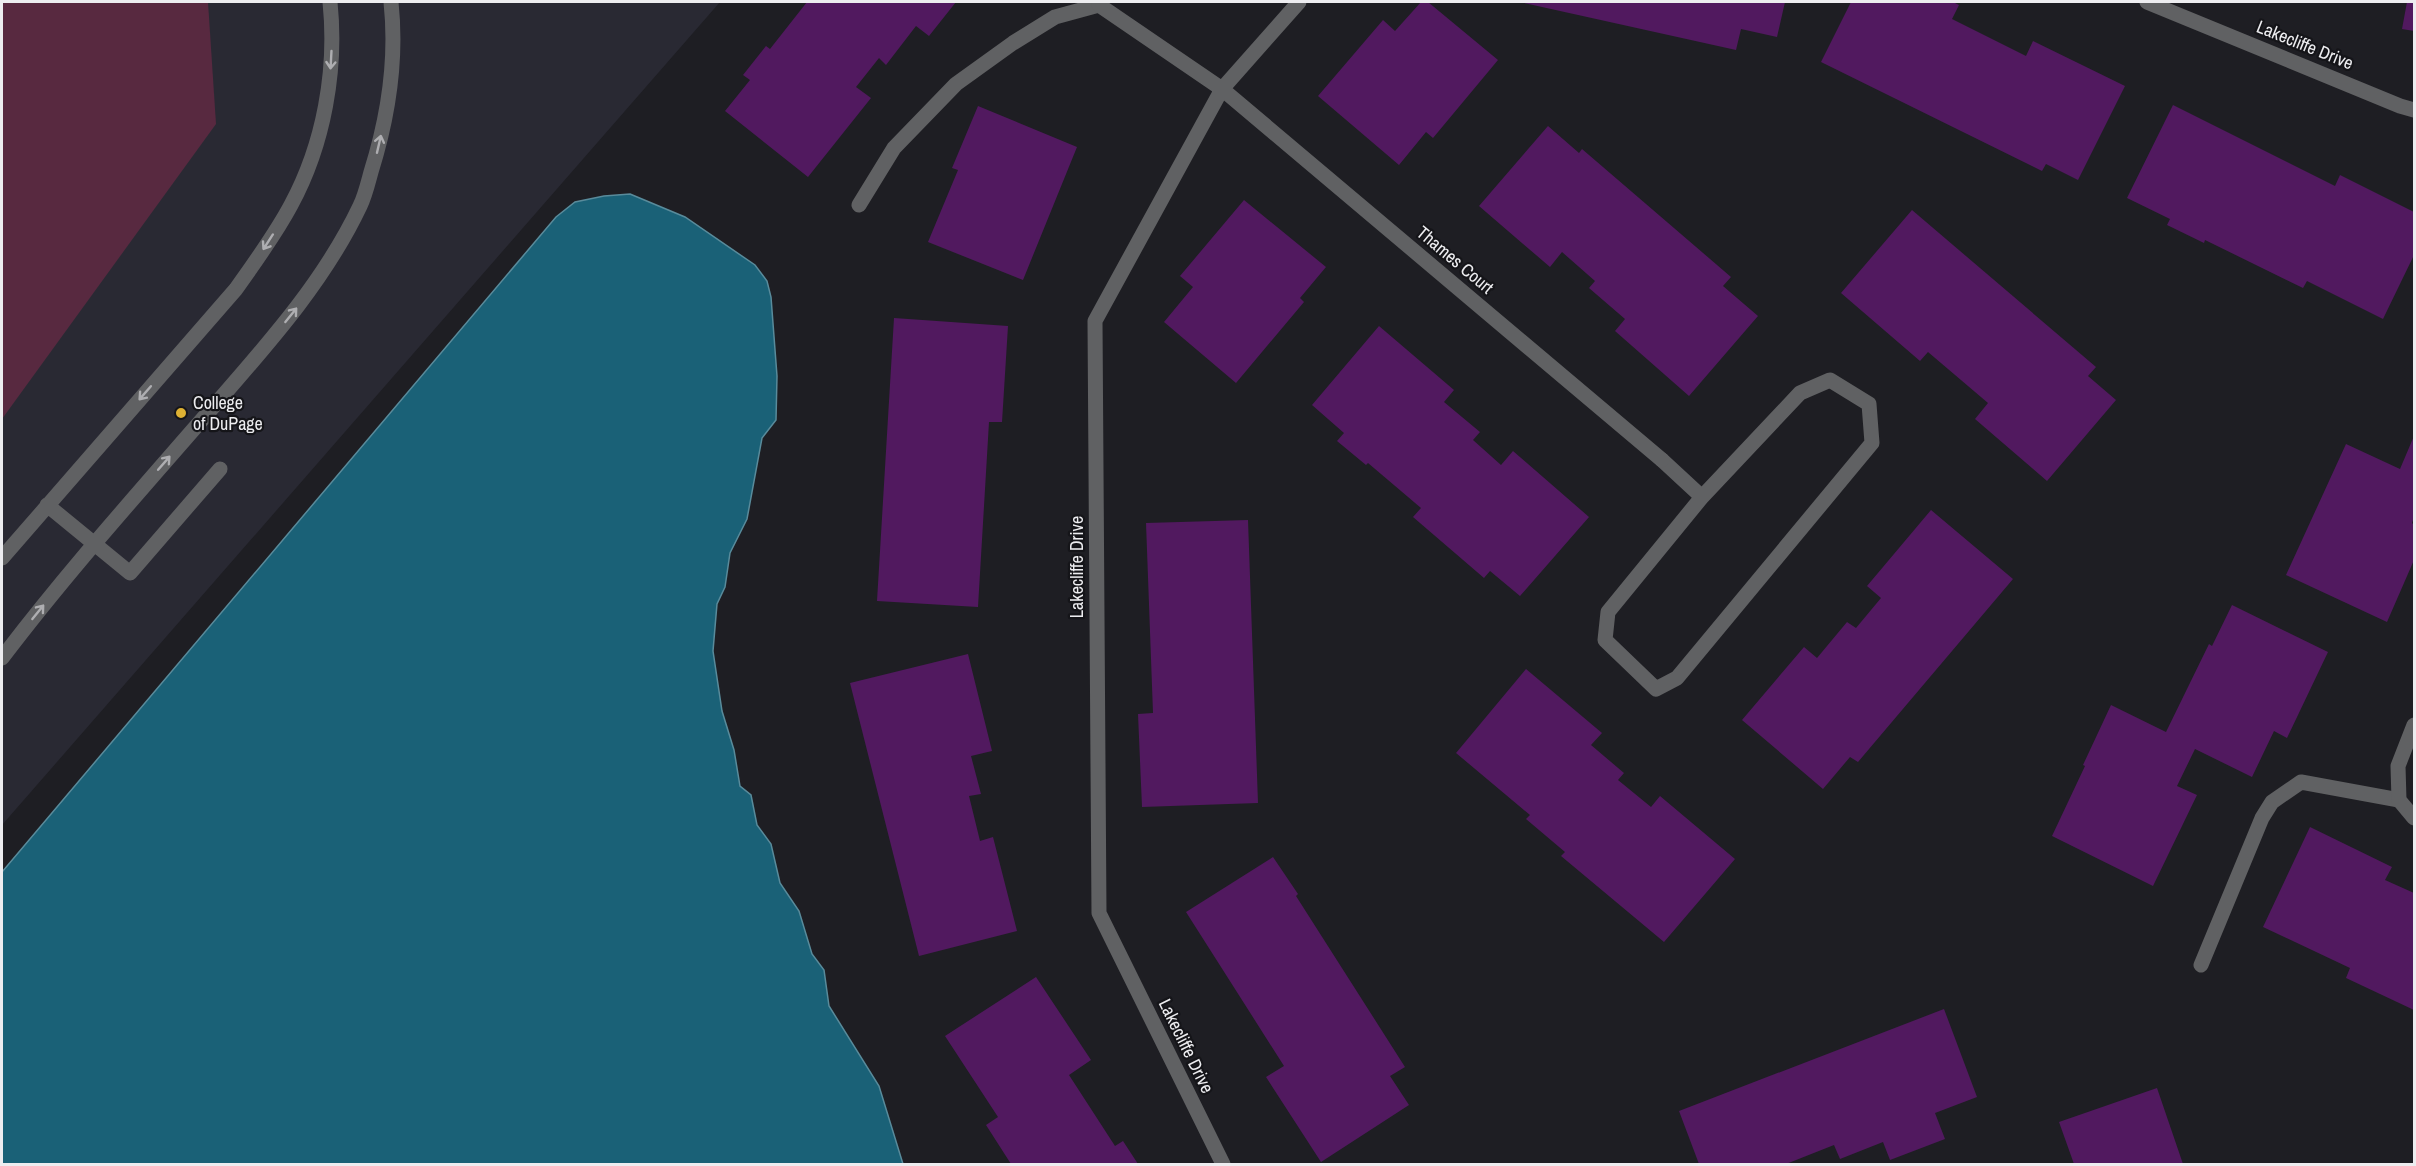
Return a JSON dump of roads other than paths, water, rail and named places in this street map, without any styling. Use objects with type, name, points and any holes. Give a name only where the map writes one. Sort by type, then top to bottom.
[{"type":"street","points":[[2,558],[236,289],[292,204],[324,120],[330,66],[332,21],[330,2]]},
{"type":"street","points":[[2,658],[94,545],[306,297],[335,252],[361,205],[378,150],[390,92],[393,24],[391,2]]},
{"type":"street","name":"Lakecliffe Drive","points":[[1223,1164],[1100,913],[1095,321],[1222,89],[1299,2]]},
{"type":"street","name":"Lakecliffe Drive","points":[[2147,2],[2400,106],[2415,110]]},
{"type":"street","name":"Thames Court","points":[[859,205],[894,148],[956,84],[1055,16],[1099,5],[1222,89],[1702,496]]},
{"type":"street","points":[[1830,380],[1869,404],[1872,444],[1677,678],[1656,689],[1605,640],[1608,612],[1702,496],[1800,393],[1830,380]]},
{"type":"street","points":[[47,505],[130,573],[220,469]]},
{"type":"street","points":[[2399,800],[2398,766],[2415,725]]},
{"type":"street","points":[[2201,965],[2262,818],[2272,802],[2301,782],[2399,800],[2415,818]]},
{"type":"water","points":[[630,194],[685,217],[755,265],[767,281],[771,297],[777,376],[776,420],[762,438],[747,519],[730,553],[725,587],[717,604],[713,651],[722,711],[734,750],[740,786],[751,795],[757,825],[771,844],[780,883],[799,911],[812,954],[824,970],[829,1006],[879,1086],[903,1164],[2,1164],[2,872],[556,217],[575,202]]},
{"type":"place","name":"College of DuPage","points":[[181,413]]}]
